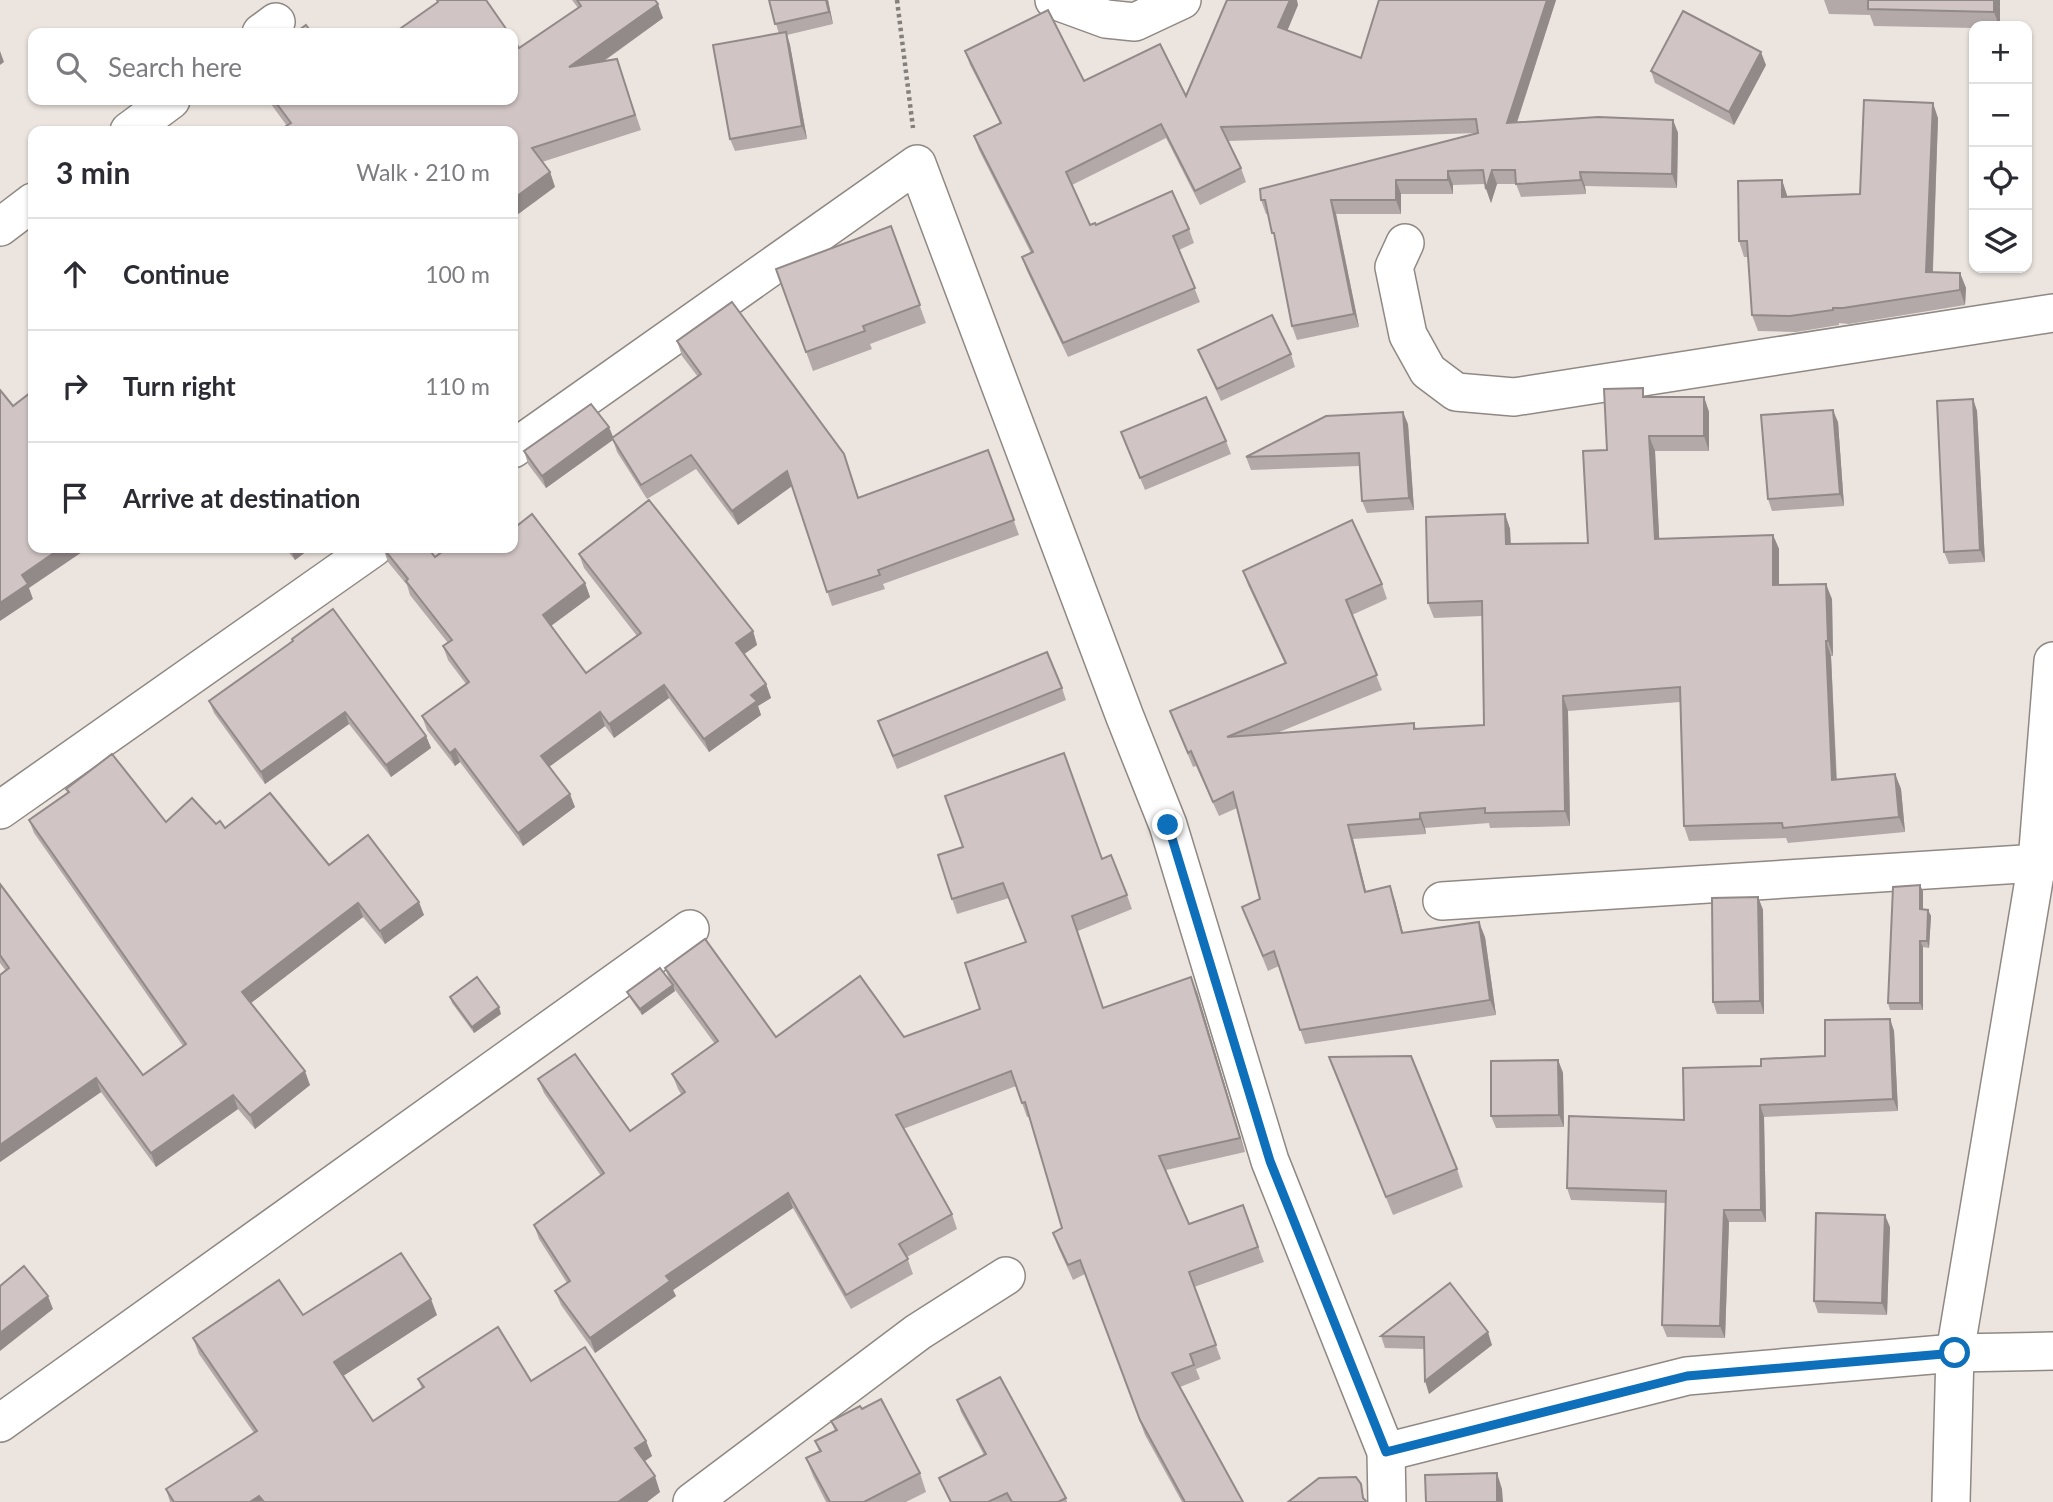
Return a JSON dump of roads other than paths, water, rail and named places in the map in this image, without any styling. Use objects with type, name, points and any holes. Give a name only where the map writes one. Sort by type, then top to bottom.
[{"type":"street","points":[[1054,0],[1107,19],[1135,22],[1182,0]]},
{"type":"street","points":[[136,126],[164,105]]},
{"type":"street","points":[[518,445],[917,164],[1168,825],[1270,1161],[1386,1452],[1387,1502]]},
{"type":"street","points":[[0,227],[28,206]]},
{"type":"street","points":[[1405,243],[1394,267],[1408,335],[1428,371],[1455,392],[1514,397],[2053,313]]},
{"type":"street","points":[[5,796],[366,553]]},
{"type":"street","points":[[1951,1502],[1955,1353],[2045,862],[2053,662]]},
{"type":"street","points":[[1442,901],[2045,862]]},
{"type":"street","points":[[0,1423],[690,929]]},
{"type":"street","points":[[692,1502],[735,1490],[918,1332],[1006,1276]]},
{"type":"street","points":[[1386,1452],[1687,1376],[1955,1353],[2053,1351]]}]
